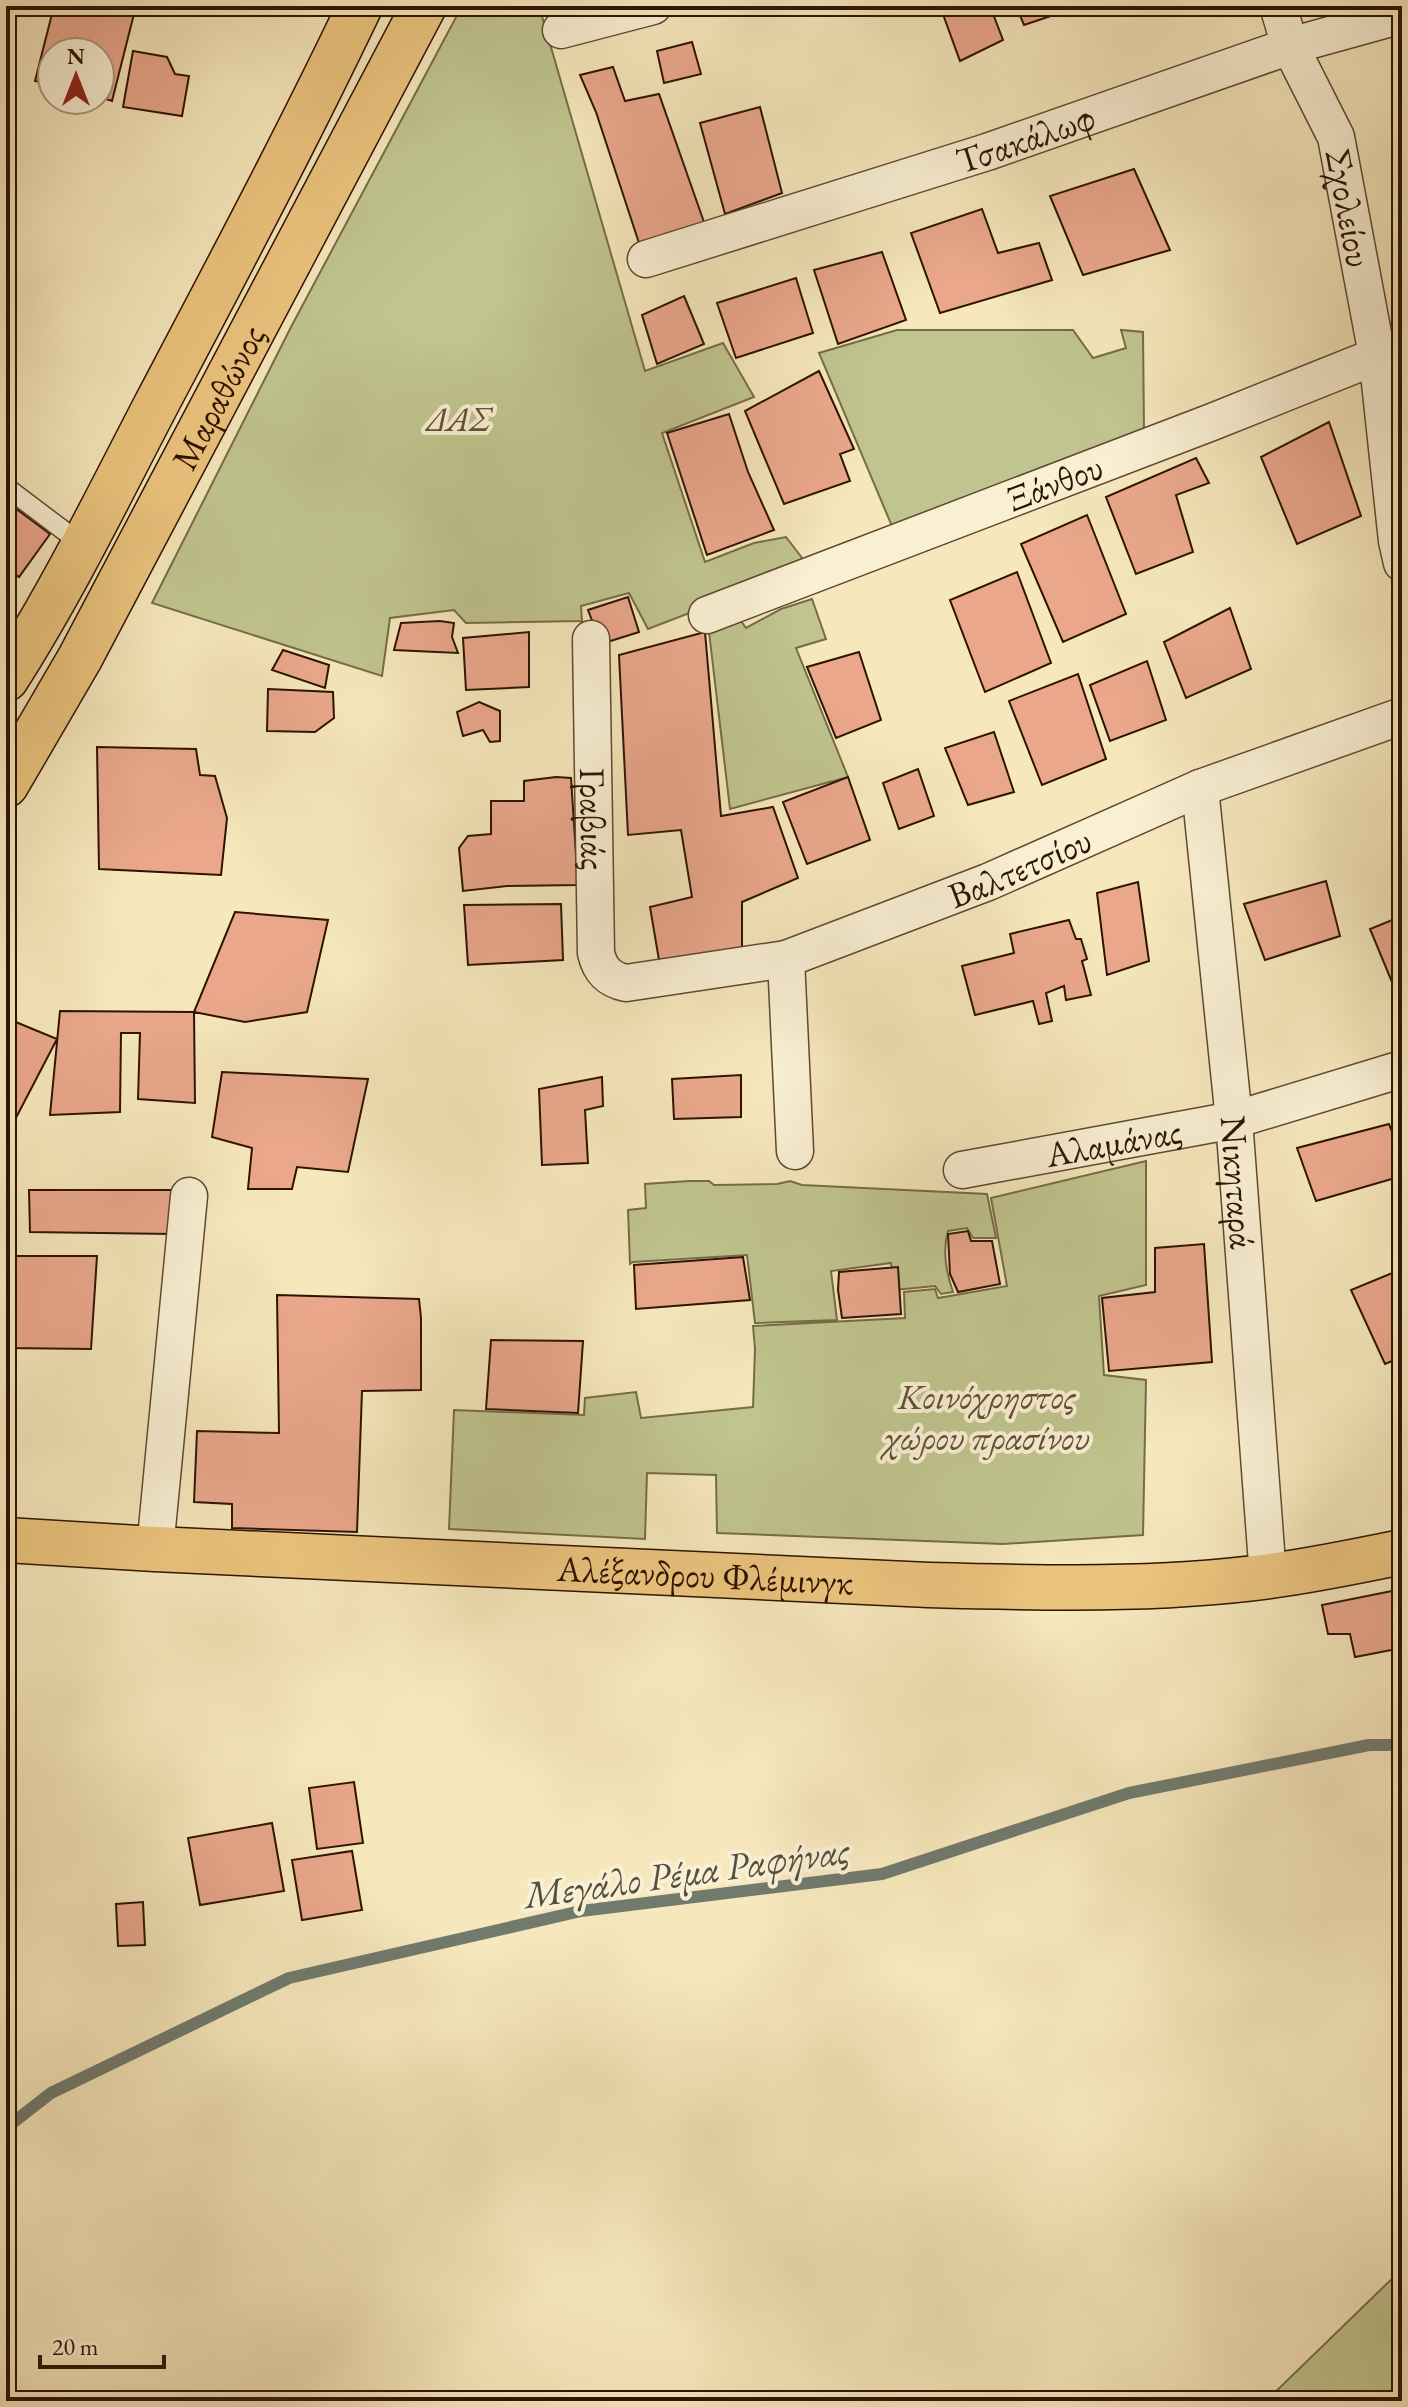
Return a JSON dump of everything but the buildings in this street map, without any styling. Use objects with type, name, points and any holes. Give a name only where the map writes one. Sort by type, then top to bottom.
[{"type":"main road","name":"Μαραθώνος","points":[[6,679],[36,632],[83,545],[295,141],[360,6]]},
{"type":"main road","name":"Μαραθώνος","points":[[6,785],[80,658],[424,6]]},
{"type":"main road","name":"Αλέξανδρου Φλέμινγκ","points":[[6,1540],[1042,1588],[1155,1585],[1268,1577],[1402,1552]]},
{"type":"street","points":[[561,30],[653,6]]},
{"type":"street","name":"Σχολείου","points":[[1278,6],[1290,46],[1336,137],[1390,350],[1397,541],[1402,563]]},
{"type":"street","name":"Τσακάλωφ","points":[[646,259],[987,152],[1290,46],[1402,15]]},
{"type":"street","name":"Ξάνθου","points":[[707,615],[1212,422],[1390,350]]},
{"type":"street","name":"Γραβιάς","points":[[591,639],[596,953],[606,975],[626,983]]},
{"type":"street","name":"Βαλτετσίου","points":[[626,983],[786,959],[988,882],[1200,788],[1402,716]]},
{"type":"street","name":"Νικηταρά","points":[[1200,788],[1234,1120],[1268,1577]]},
{"type":"street","points":[[786,959],[795,1151]]},
{"type":"street","name":"Αλαμάνας","points":[[962,1170],[1234,1120],[1402,1069]]},
{"type":"street","points":[[155,1549],[189,1196]]},
{"type":"lane","points":[[6,487],[83,545]]},
{"type":"green space","name":"ΔΑΣ","points":[[462,6],[539,6],[645,371],[723,343],[754,397],[662,433],[705,562],[754,543],[786,537],[809,567],[648,629],[629,593],[581,606],[582,621],[466,623],[454,610],[390,618],[382,676],[152,603],[291,327]]},
{"type":"green space","points":[[897,330],[1073,330],[1093,358],[1126,348],[1121,330],[1143,332],[1144,431],[894,531],[819,353]]},
{"type":"green space","points":[[812,599],[826,639],[796,648],[848,777],[730,809],[707,615],[730,606],[746,628],[781,609]]},
{"type":"green space","name":"Κοινόχρηστος χώρου πρασίνου","points":[[1146,1161],[1146,1285],[1099,1296],[1104,1375],[1146,1380],[1143,1535],[1003,1544],[717,1533],[716,1475],[647,1473],[645,1539],[449,1529],[454,1410],[584,1415],[585,1398],[636,1392],[641,1418],[753,1407],[753,1326],[905,1318],[904,1292],[935,1289],[938,1298],[1007,1286],[991,1198]]},
{"type":"green space","points":[[709,1181],[714,1185],[790,1181],[802,1185],[987,1194],[996,1238],[973,1238],[967,1228],[948,1231],[946,1262],[953,1292],[941,1294],[935,1286],[894,1290],[891,1263],[831,1271],[837,1320],[755,1323],[747,1255],[630,1264],[628,1210],[646,1208],[645,1184]]},
{"type":"green space","points":[[1402,2269],[1402,2401],[1266,2401]]},
{"type":"waterway","name":"Μεγάλο Ρέμα Ραφήνας","points":[[6,2128],[51,2093],[289,1978],[581,1911],[882,1874],[1129,1793],[1369,1745],[1402,1745]]}]
